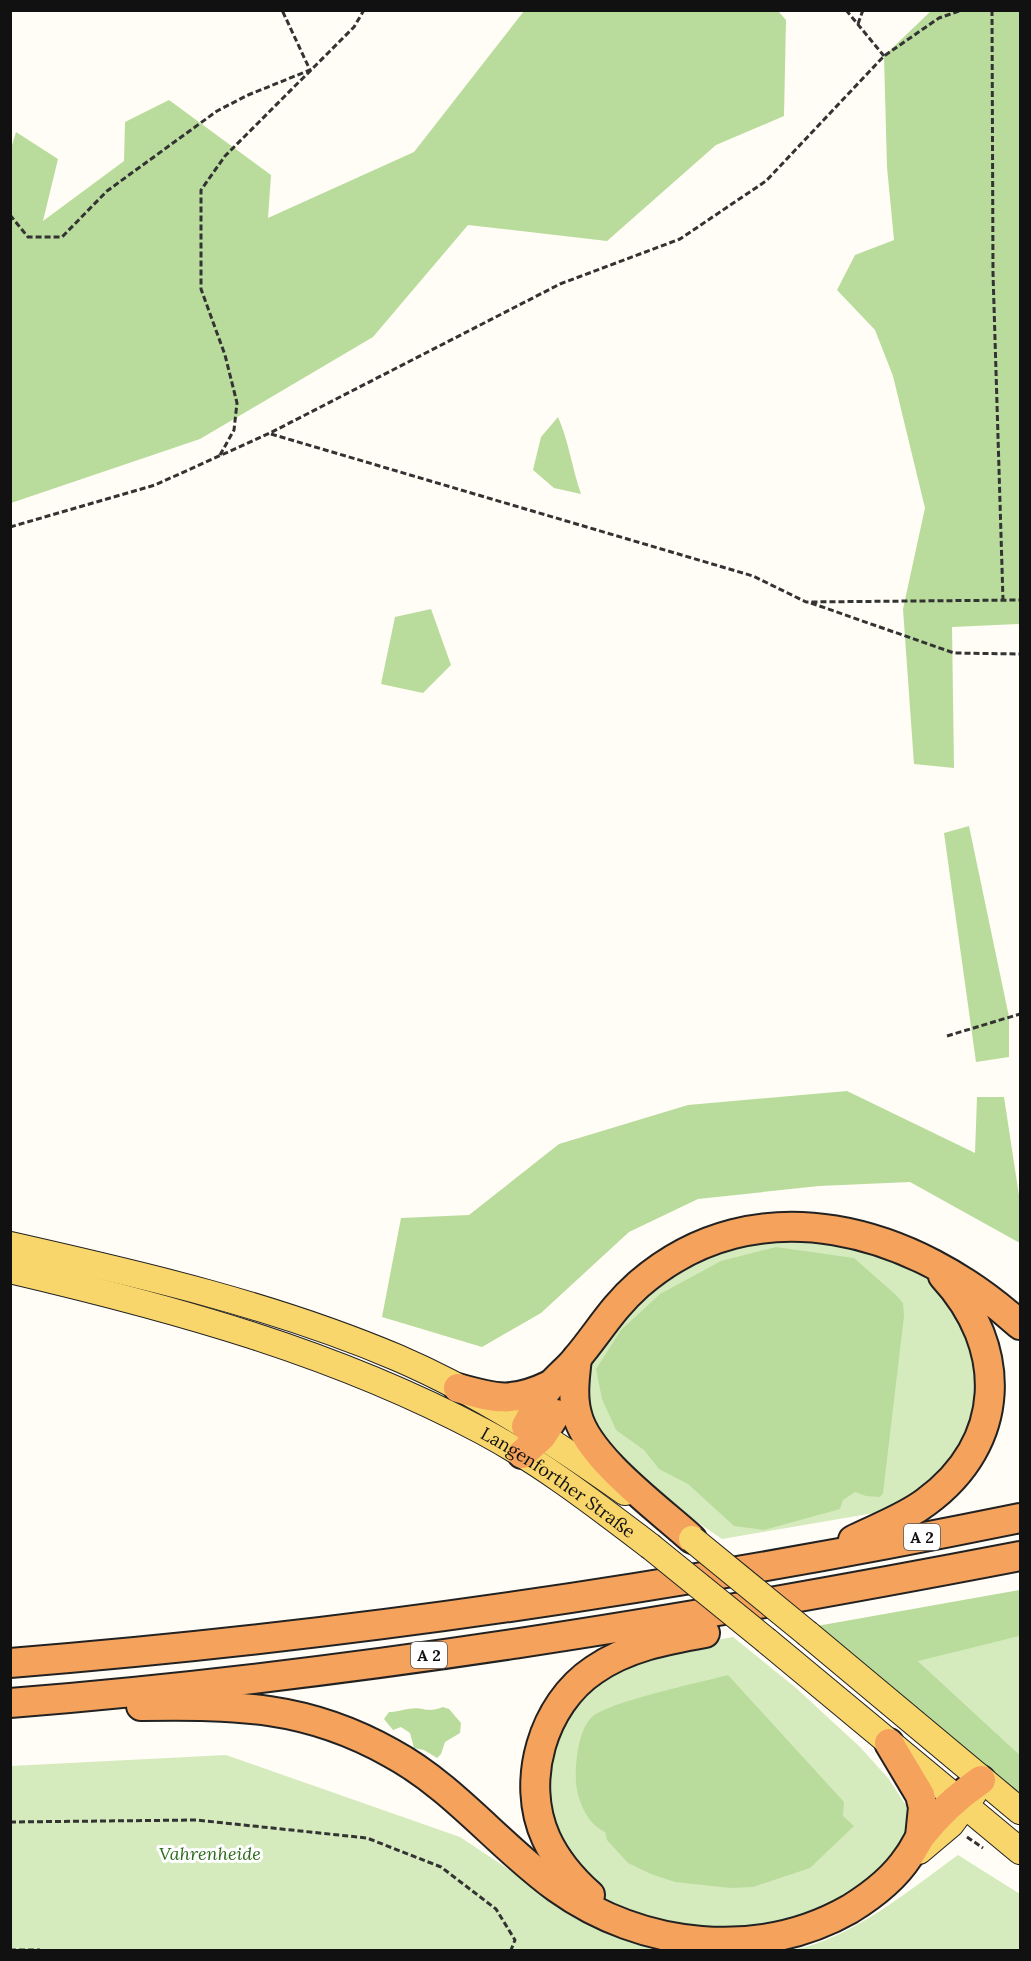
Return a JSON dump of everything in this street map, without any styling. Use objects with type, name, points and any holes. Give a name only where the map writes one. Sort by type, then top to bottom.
[{"type":"highway","points":[[530,1439],[567,1376],[611,1310],[639,1284],[665,1265],[695,1249],[728,1236],[763,1229],[803,1227],[840,1230],[903,1248],[970,1283],[1020,1325]]},
{"type":"highway","points":[[823,1557],[925,1503],[966,1463],[980,1437],[988,1413],[991,1391],[991,1368],[984,1340],[975,1318],[956,1289],[930,1261]]},
{"type":"highway","points":[[458,1388],[493,1398],[510,1399],[529,1395],[567,1376]]},
{"type":"highway","points":[[567,1376],[576,1414],[585,1434],[599,1455],[692,1539]]},
{"type":"highway","name":"A 2","points":[[10,1663],[340,1630],[703,1578],[1020,1518]]},
{"type":"highway","name":"A 2","points":[[10,1702],[96,1696],[449,1653],[761,1606],[1020,1556]]},
{"type":"highway","points":[[629,1926],[570,1876],[545,1836],[536,1790],[542,1741],[561,1703],[592,1671],[620,1654],[656,1642],[741,1626],[761,1606]]},
{"type":"highway","points":[[96,1696],[124,1706],[230,1706],[271,1709],[336,1726],[393,1753],[423,1774],[557,1888],[589,1908],[656,1936],[712,1945],[756,1943],[787,1937],[818,1926],[850,1909],[885,1882],[981,1780]]},
{"type":"highway","points":[[889,1743],[920,1796],[923,1807],[919,1846]]},
{"type":"main road","name":"Langenforther Straße","points":[[10,1245],[240,1300],[352,1339],[458,1388],[530,1439],[692,1539],[1020,1811]]},
{"type":"main road","name":"Langenforther Straße","points":[[10,1270],[166,1309],[294,1349],[397,1389],[483,1431],[530,1439],[576,1490],[650,1546],[767,1641],[1014,1846]]},
{"type":"main road","points":[[919,1846],[964,1835],[1014,1846]]},
{"type":"path","points":[[282,10],[310,70]]},
{"type":"path","points":[[220,455],[234,430],[237,403],[225,355],[201,289],[201,190],[225,156],[354,27],[364,10]]},
{"type":"path","points":[[846,10],[884,56]]},
{"type":"path","points":[[858,24],[863,10]]},
{"type":"path","points":[[10,527],[154,485],[270,433],[560,284],[680,239],[766,181],[884,56],[939,18],[962,10]]},
{"type":"path","points":[[992,10],[993,273],[1003,600]]},
{"type":"path","points":[[10,215],[28,237],[62,237],[107,191],[217,111],[248,95],[310,70]]},
{"type":"path","points":[[270,433],[753,576],[806,602],[954,653],[1020,654]]},
{"type":"path","points":[[806,602],[1020,600]]},
{"type":"path","points":[[947,1036],[1020,1014]]},
{"type":"path","points":[[10,1822],[196,1820],[367,1838],[441,1867],[496,1909],[515,1940],[511,1950]]},
{"type":"path","points":[[10,1950],[40,1950]]},
{"type":"green space","points":[[932,10],[1020,11],[1020,624],[952,627],[954,768],[914,764],[903,609],[925,508],[893,376],[875,330],[837,290],[855,255],[894,240],[887,167],[884,56]]},
{"type":"green space","points":[[524,11],[778,11],[786,20],[784,116],[716,145],[607,241],[468,225],[373,337],[200,439],[11,503],[10,152],[16,132],[58,159],[43,221],[124,161],[125,122],[169,100],[271,175],[268,218],[414,152]]},
{"type":"green space","points":[[558,417],[581,494],[554,488],[533,470],[541,437]]},
{"type":"green space","points":[[431,609],[451,665],[423,693],[381,684],[395,617]]},
{"type":"green space","points":[[969,826],[1009,1017],[1009,1057],[976,1062],[944,833]]},
{"type":"green space","points":[[847,1091],[975,1153],[977,1097],[1004,1097],[1020,1202],[1020,1243],[910,1182],[819,1186],[698,1199],[629,1232],[541,1313],[482,1347],[382,1317],[401,1218],[469,1215],[559,1144],[688,1105]]},
{"type":"green space","points":[[801,1235],[899,1254],[950,1292],[983,1369],[973,1437],[917,1497],[874,1513],[722,1539],[653,1489],[620,1460],[606,1444],[590,1415],[586,1369],[644,1290],[731,1245]]},
{"type":"green space","points":[[776,1247],[854,1258],[903,1303],[904,1316],[883,1493],[880,1497],[855,1492],[843,1500],[840,1509],[764,1530],[734,1526],[688,1484],[659,1469],[644,1450],[616,1430],[602,1399],[596,1369],[621,1330],[660,1294],[721,1261]]},
{"type":"green space","points":[[1020,1590],[1020,1636],[918,1661],[1020,1755],[1020,1799],[817,1626]]},
{"type":"green space","points":[[1020,1636],[1020,1755],[917,1660]]},
{"type":"green space","points":[[733,1637],[796,1688],[860,1747],[888,1778],[905,1804],[914,1810],[911,1831],[887,1863],[846,1898],[784,1926],[690,1933],[612,1905],[576,1873],[542,1790],[566,1707],[625,1666],[661,1650]]},
{"type":"green space","points":[[728,1675],[844,1802],[843,1816],[854,1826],[810,1868],[753,1887],[731,1888],[675,1882],[628,1863],[607,1840],[605,1832],[588,1818],[581,1804],[576,1783],[577,1757],[583,1730],[592,1717],[616,1705]]},
{"type":"green space","points":[[443,1707],[449,1709],[461,1723],[460,1733],[445,1742],[437,1758],[424,1750],[414,1748],[410,1733],[401,1727],[393,1730],[384,1719],[389,1712],[414,1708],[432,1710]]},
{"type":"green space","name":"Vahrenheide","points":[[226,1755],[460,1837],[570,1910],[616,1934],[665,1950],[11,1950],[11,1766]]},
{"type":"green space","points":[[958,1855],[1020,1894],[1020,1950],[792,1950],[836,1936],[858,1925]]}]
